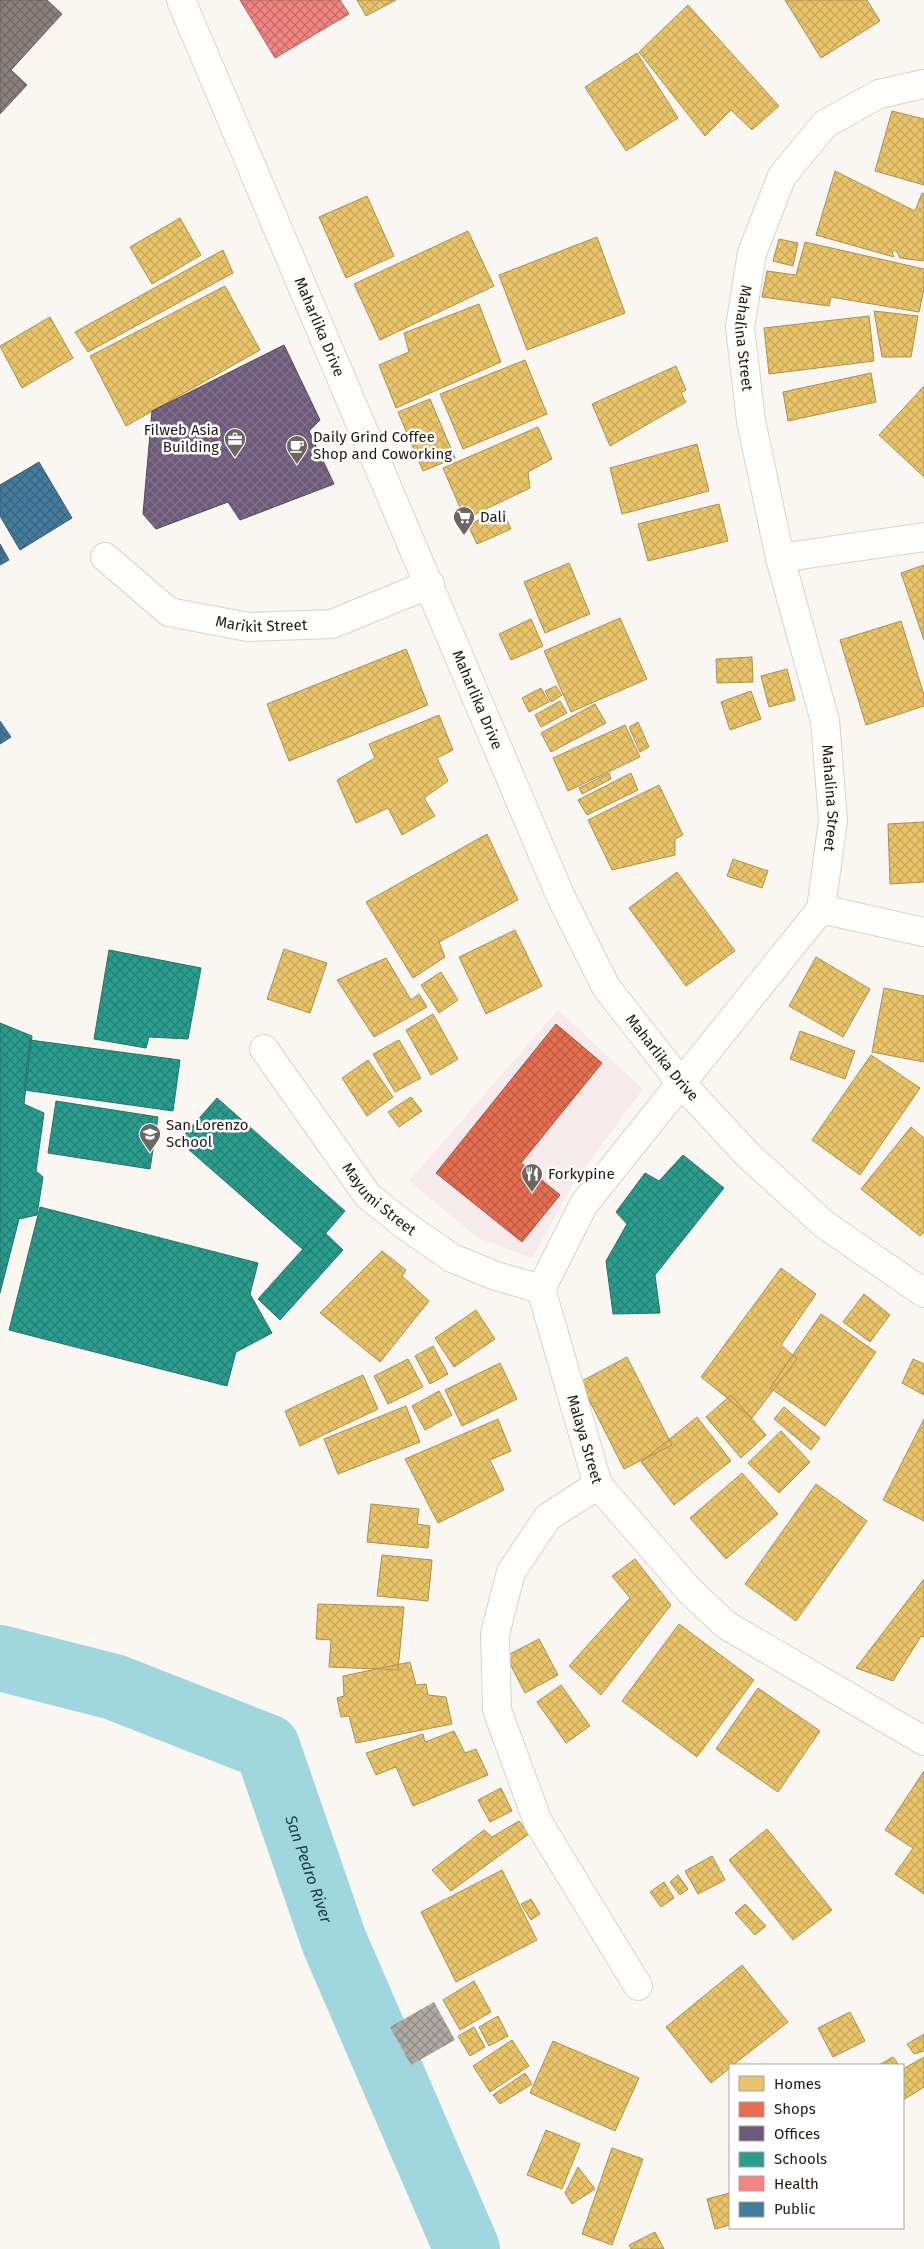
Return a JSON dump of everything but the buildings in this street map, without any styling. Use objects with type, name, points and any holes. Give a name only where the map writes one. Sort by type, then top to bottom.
[{"type":"street","name":"Maharlika Drive","points":[[181,0],[430,584],[560,895],[606,987],[682,1084],[748,1155],[825,1225],[924,1293]]},
{"type":"street","name":"Mahalina Street","points":[[821,910],[833,820],[825,721],[780,558],[751,421],[740,327],[752,253],[782,176],[825,124],[879,94],[924,84]]},
{"type":"street","points":[[780,558],[924,537]]},
{"type":"street","name":"Marikit Street","points":[[105,557],[169,612],[248,628],[332,624],[430,584]]},
{"type":"street","points":[[541,1289],[584,1204],[821,910],[924,932]]},
{"type":"street","name":"Mayumi Street","points":[[264,1049],[368,1196],[452,1258],[496,1276],[541,1289]]},
{"type":"street","name":"Malaya Street","points":[[541,1289],[598,1485],[688,1590],[726,1625],[924,1741]]},
{"type":"street","points":[[598,1485],[548,1517],[511,1572],[495,1634],[497,1710],[538,1822],[638,1986]]},
{"type":"shaded area","points":[[558,1010],[643,1089],[574,1182],[532,1258],[478,1238],[409,1181]]},
{"type":"waterway","name":"San Pedro River","points":[[0,1658],[114,1687],[267,1747],[334,1941],[467,2249]]},
{"type":"place","name":"Filweb Asia Building","points":[[235,458]]},
{"type":"place","name":"Daily Grind Coffee Shop and Coworking","points":[[297,465]]},
{"type":"place","name":"Dali","points":[[464,536]]},
{"type":"place","name":"San Lorenzo School","points":[[150,1153]]},
{"type":"place","name":"Forkypine","points":[[532,1193]]}]
